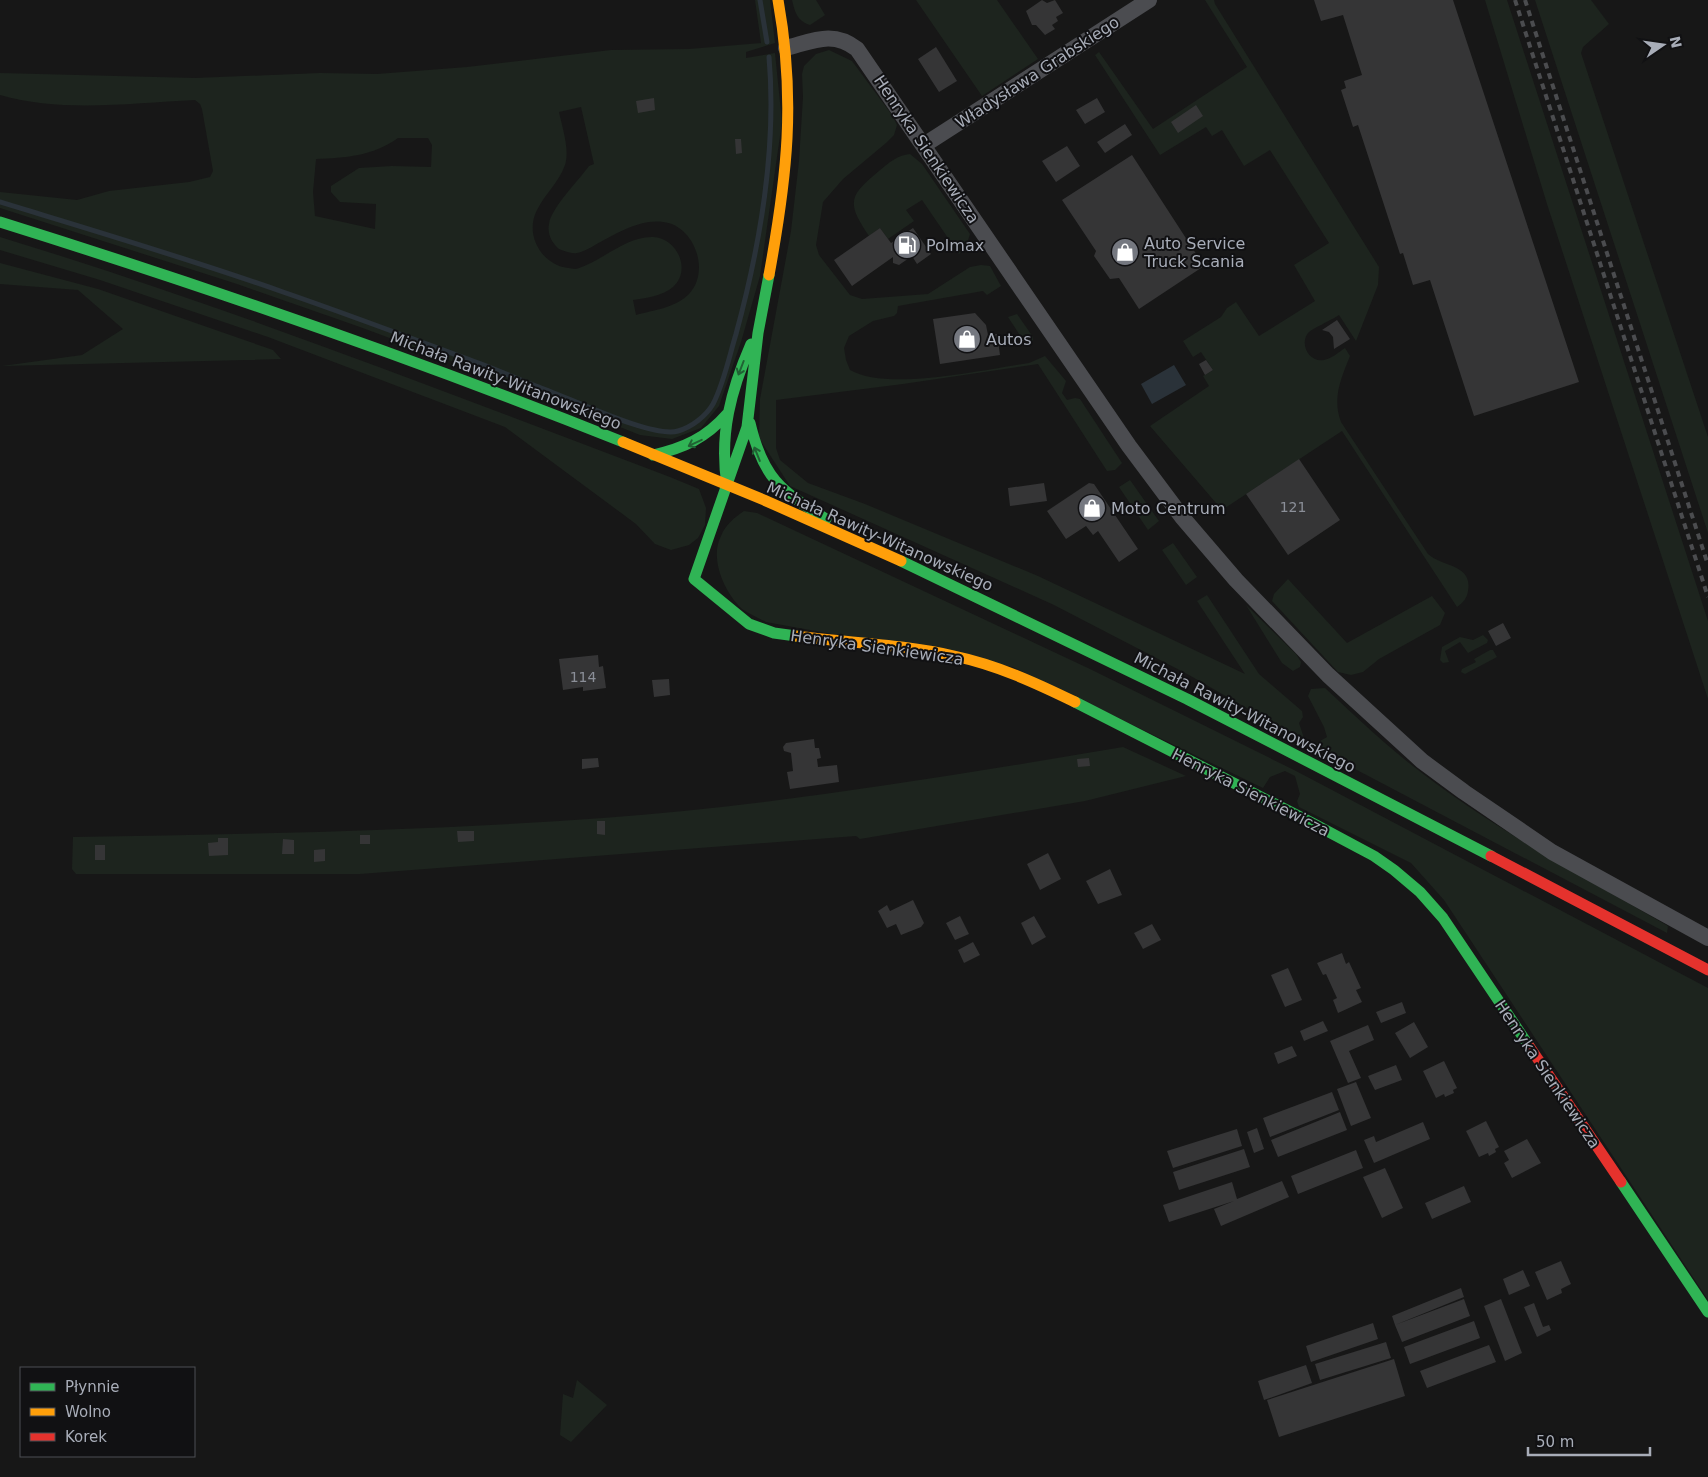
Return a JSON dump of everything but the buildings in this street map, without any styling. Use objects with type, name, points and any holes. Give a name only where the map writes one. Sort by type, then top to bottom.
[{"type":"street","name":"Henryka Sienkiewicza","points":[[778,0],[786,48],[790,113],[783,200],[760,324],[749,420],[740,456],[727,485],[694,579],[749,624],[774,633],[940,653],[980,662],[1013,674],[1055,693],[1275,804],[1374,856],[1417,886],[1444,918],[1708,1312]]},
{"type":"street","name":"Władysława Grabskiego","points":[[924,144],[1149,0]]},
{"type":"street","name":"Henryka Sienkiewicza","points":[[786,48],[836,38],[849,43],[864,57],[1129,446],[1182,517],[1216,559],[1328,675],[1422,761],[1464,792],[1552,852],[1708,938]]},
{"type":"street","name":"Michała Rawity-Witanowskiego","points":[[0,222],[148,268],[365,343],[481,386],[727,485],[874,549],[1247,730],[1708,970]]},
{"type":"street","name":"Henryka Sienkiewicza","points":[[727,485],[722,466],[722,439],[727,414],[739,370],[760,324]]},
{"type":"street","name":"Henryka Sienkiewicza","points":[[653,455],[701,441],[727,414]]},
{"type":"street","name":"Henryka Sienkiewicza","points":[[749,420],[754,449],[772,482],[874,549]]},
{"type":"shaded area","points":[[755,0],[770,0],[775,43],[746,52],[746,58],[775,53],[782,122],[760,276],[741,342],[719,406],[701,428],[672,439],[640,435],[489,375],[360,327],[237,284],[0,208],[0,192],[77,200],[109,191],[189,182],[210,177],[213,171],[202,109],[195,100],[97,105],[48,104],[24,101],[0,95],[0,73],[195,78],[320,73],[377,74],[467,67],[611,50],[689,49],[761,43]],"holes":[[[581,107],[594,164],[589,166],[555,210],[549,224],[551,238],[559,249],[570,253],[577,253],[636,225],[654,222],[674,225],[691,240],[699,262],[699,273],[689,294],[664,308],[636,315],[633,300],[664,293],[679,280],[681,272],[679,256],[675,249],[662,239],[653,237],[633,241],[576,269],[562,267],[550,261],[544,256],[535,242],[533,226],[537,210],[565,165],[567,152],[559,112]],[[398,138],[428,138],[432,145],[431,167],[392,166],[359,168],[331,186],[331,192],[340,202],[376,204],[375,229],[315,216],[313,192],[316,159],[358,155],[379,149]]]},
{"type":"shaded area","points":[[792,0],[816,0],[825,15],[810,25],[797,16]]},
{"type":"shaded area","points":[[916,0],[997,0],[1038,59],[982,96]]},
{"type":"shaded area","points":[[1205,0],[1214,0],[1379,267],[1378,285],[1356,341],[1339,315],[1308,333],[1305,348],[1310,356],[1319,360],[1329,358],[1345,348],[1350,356],[1339,389],[1337,405],[1341,422],[1428,554],[1455,567],[1466,576],[1468,582],[1467,594],[1457,607],[1342,431],[1222,510],[1150,426],[1209,386],[1203,376],[1213,370],[1201,352],[1193,357],[1183,341],[1221,317],[1227,308],[1236,302],[1259,336],[1315,301],[1294,265],[1329,243],[1270,150],[1244,166],[1222,130],[1212,136],[1206,127],[1160,155],[1095,55],[1099,52],[1153,129],[1247,67]]},
{"type":"shaded area","points":[[1485,0],[1507,0],[1708,621],[1708,699],[1547,204]]},
{"type":"shaded area","points":[[1535,0],[1591,0],[1609,24],[1583,47],[1581,53],[1708,437],[1708,533]]},
{"type":"shaded area","points":[[829,50],[852,61],[892,115],[897,125],[894,135],[843,179],[823,202],[816,245],[819,255],[850,295],[862,299],[928,294],[970,267],[981,265],[990,266],[1001,286],[987,295],[983,291],[898,306],[897,313],[894,316],[873,321],[849,336],[844,348],[850,370],[867,376],[888,379],[912,379],[963,374],[1029,363],[1045,356],[1066,381],[1062,393],[1067,400],[1080,399],[1122,463],[1115,470],[1107,471],[1038,364],[776,400],[776,448],[780,460],[808,483],[865,504],[1038,576],[1245,674],[1197,601],[1207,595],[1259,674],[1302,711],[1303,717],[1299,723],[1304,738],[1315,744],[1327,737],[1308,696],[1311,689],[1325,688],[1394,751],[1435,783],[1499,827],[1668,926],[1667,933],[1336,759],[1189,675],[1054,605],[790,486],[759,438],[760,399],[791,231],[799,161],[803,97],[802,74],[804,66],[816,54]]},
{"type":"shaded area","points":[[910,154],[922,164],[970,234],[966,247],[959,254],[922,200],[906,210],[914,221],[888,239],[880,228],[869,236],[857,215],[854,200],[862,187],[893,160]]},
{"type":"shaded area","points":[[0,237],[253,321],[670,477],[699,489],[706,508],[705,525],[698,538],[689,545],[671,550],[655,544],[636,524],[505,427],[268,337],[100,280],[0,250]]},
{"type":"shaded area","points":[[0,263],[98,289],[273,350],[281,359],[2,366],[82,355],[123,329],[78,290],[0,284]]},
{"type":"shaded area","points":[[1017,314],[1033,337],[1033,341],[1027,346],[1008,317]]},
{"type":"shaded area","points":[[1174,365],[1186,385],[1152,404],[1141,384]]},
{"type":"shaded area","points":[[1130,480],[1159,521],[1148,530],[1119,487]]},
{"type":"shaded area","points":[[744,511],[757,513],[1090,669],[1296,771],[1708,988],[1708,1300],[1444,900],[1411,863],[1299,807],[1297,801],[1300,794],[1295,776],[1285,771],[1270,777],[1263,788],[1013,667],[766,622],[742,609],[736,602],[725,585],[718,565],[718,545],[721,536],[725,528]]},
{"type":"shaded area","points":[[1173,543],[1197,577],[1186,585],[1162,550]]},
{"type":"shaded area","points":[[1288,579],[1347,643],[1432,596],[1445,613],[1440,625],[1379,659],[1363,672],[1351,675],[1338,672],[1272,601],[1274,594]]},
{"type":"shaded area","points":[[1246,605],[1296,654],[1301,662],[1300,667],[1293,671],[1282,663]]},
{"type":"shaded area","points":[[1483,635],[1488,640],[1487,643],[1468,653],[1460,642],[1445,651],[1449,662],[1443,663],[1440,660],[1442,647],[1460,637],[1473,640]]},
{"type":"shaded area","points":[[1493,650],[1497,657],[1465,674],[1461,672],[1462,669],[1476,662],[1474,659]]},
{"type":"shaded area","points":[[1123,747],[1186,776],[1085,801],[860,839],[856,836],[360,874],[76,874],[72,869],[73,837],[404,829],[603,818],[734,806],[864,789]]},
{"type":"shaded area","points":[[577,1380],[607,1405],[571,1442],[560,1435],[563,1394],[573,1398]]},
{"type":"waterway","points":[[760,0],[767,42]]},
{"type":"waterway","points":[[0,202],[178,257],[307,300],[481,364],[630,423],[666,432],[678,431],[698,420],[707,413],[713,404],[723,379],[745,301],[759,232],[768,162],[771,127],[769,57]]},
{"type":"railway","points":[[1515,0],[1708,597]]},
{"type":"railway","points":[[1525,0],[1708,565]]},
{"type":"traffic: fast","points":[[0,222],[314,326],[469,382],[623,442]]},
{"type":"traffic: fast","points":[[769,275],[758,333],[747,427],[694,579],[749,624],[774,633],[796,636]]},
{"type":"traffic: fast","points":[[727,485],[725,466],[726,430],[733,395],[751,344]]},
{"type":"traffic: fast","points":[[653,455],[694,441],[711,430],[727,414]]},
{"type":"traffic: fast","points":[[750,423],[761,457],[776,481],[797,500],[826,519]]},
{"type":"traffic: fast","points":[[901,561],[1187,699],[1491,856]]},
{"type":"traffic: fast","points":[[1075,702],[1314,824],[1374,856],[1394,870],[1420,892],[1443,918],[1529,1046]]},
{"type":"traffic: fast","points":[[1621,1182],[1708,1312]]},
{"type":"traffic: slow","points":[[769,275],[781,205],[787,138],[787,71],[778,0]]},
{"type":"traffic: slow","points":[[623,442],[764,500],[901,561]]},
{"type":"traffic: slow","points":[[796,636],[895,646],[954,656],[1031,681],[1075,702]]},
{"type":"traffic: jam","points":[[1491,856],[1708,970]]},
{"type":"traffic: jam","points":[[1529,1046],[1621,1182]]},
{"type":"place","name":"Polmax","points":[[907,245]]},
{"type":"place","name":"Auto Service Truck Scania","points":[[1125,252]]},
{"type":"place","name":"Autos","points":[[967,339]]},
{"type":"place","name":"Moto Centrum","points":[[1092,508]]}]
